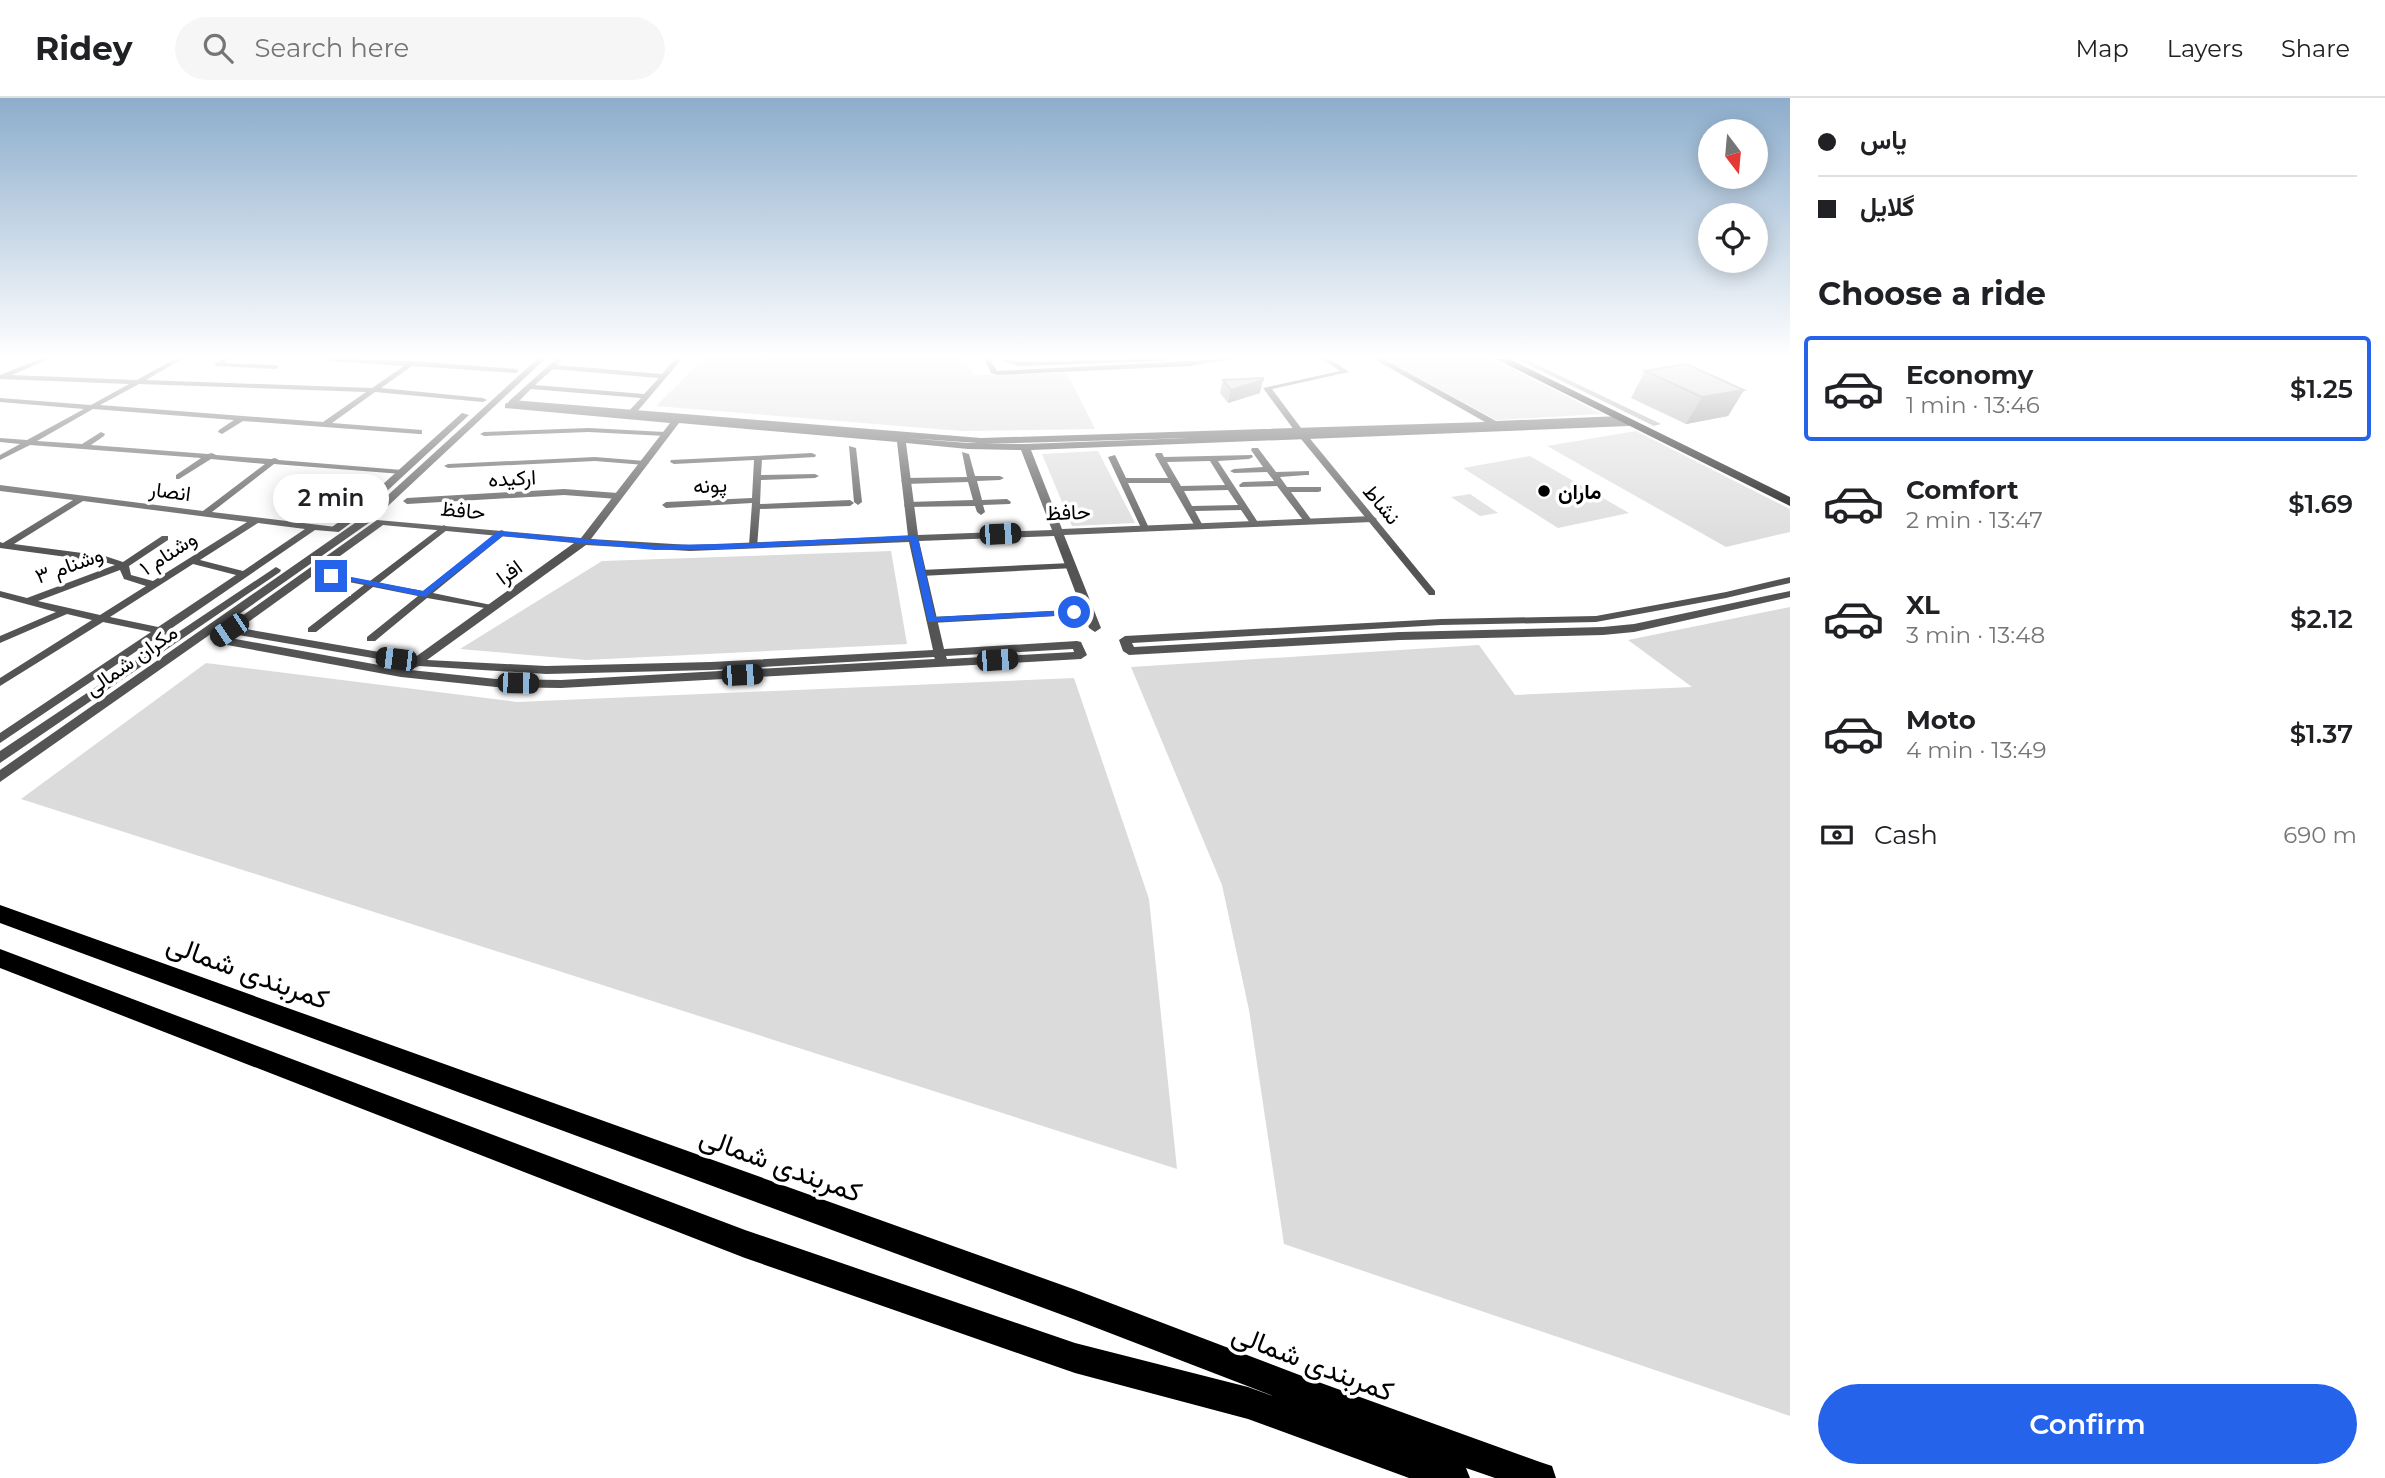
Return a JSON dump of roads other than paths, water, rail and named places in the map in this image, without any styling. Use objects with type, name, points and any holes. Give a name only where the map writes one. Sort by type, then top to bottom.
[{"type":"highway","points":[[1624,423],[1790,502]]},
{"type":"highway","points":[[1647,423],[1790,494]]},
{"type":"highway","name":"کمربندی شمالی","points":[[0,914],[1076,1304],[1310,1395],[1540,1478]]},
{"type":"highway","points":[[0,958],[745,1244],[1075,1358],[1248,1403],[1454,1478]]},
{"type":"street","points":[[0,458],[64,423]]},
{"type":"street","points":[[222,432],[235,423]]},
{"type":"street","points":[[293,423],[419,432]]},
{"type":"street","points":[[323,426],[327,423]]},
{"type":"street","name":"مکران شمالی","points":[[0,758],[336,530],[457,423]]},
{"type":"street","name":"مکران شمالی","points":[[0,777],[369,518],[471,423]]},
{"type":"street","name":"افرا","points":[[401,673],[584,541],[674,423]]},
{"type":"street","points":[[732,423],[1024,444],[1572,423]]},
{"type":"street","name":"نشاط","points":[[1294,423],[1433,593]]},
{"type":"street","points":[[1302,434],[1494,424],[1521,426]]},
{"type":"street","points":[[484,435],[589,430],[665,434]]},
{"type":"street","points":[[83,447],[101,434]]},
{"type":"street","points":[[900,437],[908,505],[940,658]]},
{"type":"street","points":[[0,440],[402,472]]},
{"type":"street","points":[[1024,444],[1094,628]]},
{"type":"street","points":[[756,504],[854,503],[852,448]]},
{"type":"street","points":[[965,454],[979,507]]},
{"type":"street","points":[[1161,457],[1212,458],[1252,454],[1277,479],[1309,522]]},
{"type":"street","points":[[179,477],[212,455]]},
{"type":"street","points":[[674,462],[812,455]]},
{"type":"street","points":[[1112,457],[1145,528]]},
{"type":"street","points":[[1161,457],[1199,526]]},
{"type":"street","points":[[754,545],[758,458]]},
{"type":"street","points":[[1212,458],[1255,524]]},
{"type":"street","points":[[448,466],[594,459],[645,463]]},
{"type":"street","points":[[205,513],[275,460]]},
{"type":"street","points":[[1234,471],[1318,489]]},
{"type":"street","points":[[1243,485],[1306,473]]},
{"type":"street","name":"پونه","points":[[757,478],[815,476]]},
{"type":"street","points":[[905,481],[1000,478]]},
{"type":"street","points":[[1123,481],[1231,487]]},
{"type":"street","name":"انصار","points":[[0,488],[336,530]]},
{"type":"street","name":"ارکیده","points":[[407,500],[565,492],[618,496]]},
{"type":"street","points":[[2,545],[82,498]]},
{"type":"street","points":[[908,505],[979,507],[1007,502]]},
{"type":"street","name":"پونه","points":[[666,505],[756,504]]},
{"type":"street","points":[[1190,509],[1244,507]]},
{"type":"street","name":"حافظ","points":[[401,673],[216,639],[381,522],[655,547],[1372,519]]},
{"type":"street","name":"وشنام ۱","points":[[0,683],[256,520]]},
{"type":"street","points":[[0,739],[314,527]]},
{"type":"street","points":[[312,630],[444,528]]},
{"type":"street","points":[[371,639],[501,533]]},
{"type":"street","name":"وشنام ۳","points":[[28,601],[124,565],[165,538]]},
{"type":"street","points":[[2,545],[105,559],[124,565],[127,578],[155,585]]},
{"type":"street","points":[[192,561],[244,574]]},
{"type":"street","points":[[921,573],[1071,566]]},
{"type":"street","points":[[311,572],[492,608]]},
{"type":"street","points":[[1284,637],[1441,622],[1586,620],[1618,616],[1790,580]]},
{"type":"street","points":[[0,594],[180,635]]},
{"type":"street","points":[[1127,646],[1284,637],[1634,628],[1790,594]]},
{"type":"street","points":[[0,640],[66,611]]},
{"type":"street","points":[[931,620],[1088,612]]},
{"type":"street","points":[[1618,616],[1634,628]]},
{"type":"street","points":[[229,630],[417,662],[477,668],[630,670],[940,658],[1081,655],[1077,645],[940,658],[561,684],[496,683],[401,673]]},
{"type":"street","points":[[41,731],[58,736]]},
{"type":"place","name":"ماران","points":[[1544,491]]}]
